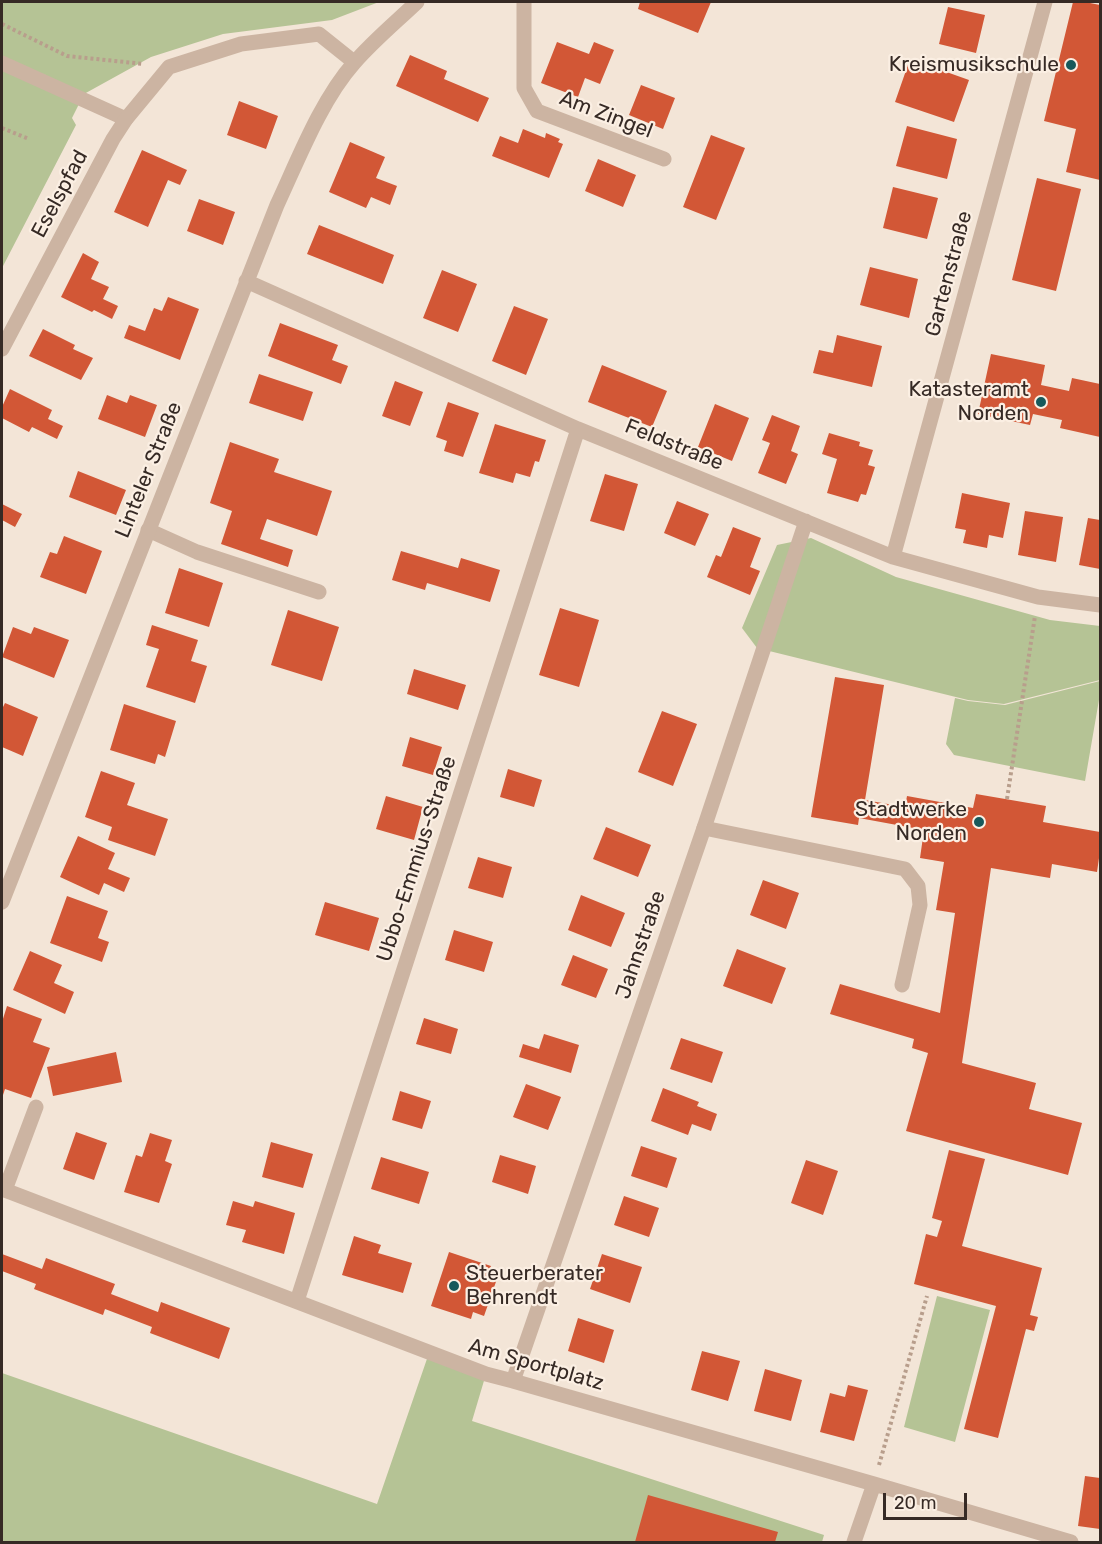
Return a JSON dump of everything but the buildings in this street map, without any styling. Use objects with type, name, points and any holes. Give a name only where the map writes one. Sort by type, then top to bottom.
[{"type":"street","points":[[169,67],[241,44],[319,34],[354,62],[417,2]]},
{"type":"street","name":"Am Zingel","points":[[524,2],[524,88],[537,111],[664,159]]},
{"type":"street","name":"Gartenstraße","points":[[893,557],[1045,2]]},
{"type":"street","name":"Linteler Straße","points":[[2,902],[277,205],[336,86],[354,62]]},
{"type":"street","points":[[2,63],[126,119]]},
{"type":"street","name":"Eselspfad","points":[[2,349],[113,139],[126,119],[169,67]]},
{"type":"street","name":"Feldstraße","points":[[246,281],[578,429],[893,557],[1038,597],[1101,605]]},
{"type":"street","name":"Ubbo-Emmius-Straße","points":[[297,1301],[578,429]]},
{"type":"street","name":"Jahnstraße","points":[[513,1381],[704,828],[806,521]]},
{"type":"street","points":[[148,531],[197,552],[319,592]]},
{"type":"street","points":[[704,828],[904,869],[918,886],[920,904],[902,985]]},
{"type":"street","points":[[3,1190],[36,1107]]},
{"type":"street","name":"Am Sportplatz","points":[[3,1190],[486,1374],[1071,1542]]},
{"type":"street","points":[[854,1542],[874,1484]]},
{"type":"path","points":[[2,24],[67,56],[169,67]]},
{"type":"path","points":[[2,128],[29,139]]},
{"type":"path","points":[[1007,799],[1038,597]]},
{"type":"path","points":[[874,1484],[927,1296]]},
{"type":"green space","points":[[2,2],[379,2],[332,20],[223,34],[151,57],[84,94],[72,118],[76,125],[2,268]]},
{"type":"green space","points":[[811,538],[896,577],[1050,620],[1100,626],[1100,680],[1004,704],[968,700],[757,648],[742,628],[777,545]]},
{"type":"green space","points":[[1100,681],[1100,694],[1085,781],[954,755],[946,744],[955,698],[1005,705]]},
{"type":"green space","points":[[937,1296],[990,1310],[955,1442],[904,1427]]},
{"type":"green space","points":[[429,1353],[486,1374],[472,1421],[824,1535],[822,1542],[2,1542],[2,1373],[377,1504]]},
{"type":"place","name":"Kreismusikschule","points":[[1071,65]]},
{"type":"place","name":"Katasteramt Norden","points":[[1041,402]]},
{"type":"place","name":"Stadtwerke Norden","points":[[979,822]]},
{"type":"place","name":"Steuerberater Behrendt","points":[[454,1286]]}]
